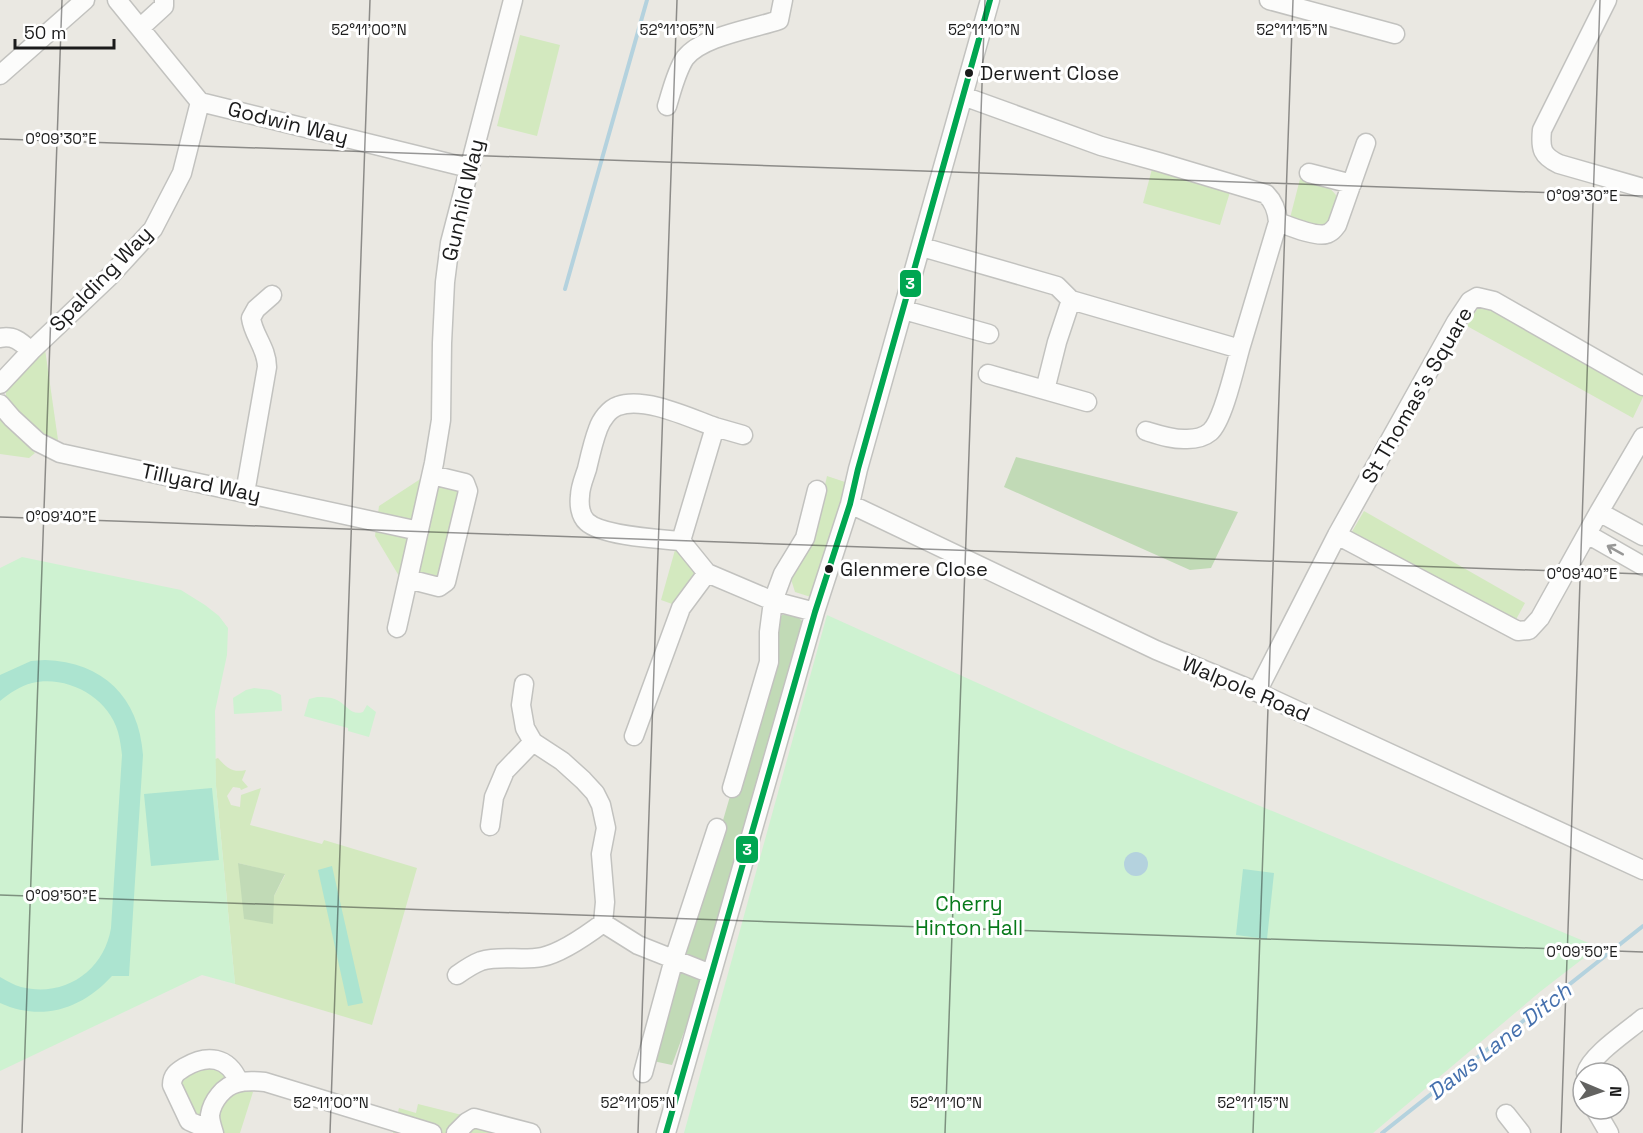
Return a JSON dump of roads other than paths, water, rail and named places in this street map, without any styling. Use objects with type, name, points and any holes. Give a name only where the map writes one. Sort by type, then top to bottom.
[{"type":"street","points":[[0,75],[85,0]]},
{"type":"street","name":"Godwin Way","points":[[117,0],[201,102],[469,168]]},
{"type":"street","points":[[140,28],[164,6],[164,0]]},
{"type":"street","name":"Gunhild Way","points":[[397,628],[432,475],[441,420],[445,282],[450,243],[513,0]]},
{"type":"street","points":[[667,106],[678,70],[692,50],[722,37],[779,20],[783,0]]},
{"type":"street","points":[[666,1133],[815,612],[850,504],[990,0]]},
{"type":"street","points":[[1269,0],[1395,34]]},
{"type":"street","points":[[1607,0],[1542,130],[1542,149],[1550,160],[1559,164],[1643,188]]},
{"type":"street","points":[[963,96],[1101,146],[1266,194],[1273,201],[1278,222],[1216,424],[1210,432],[1188,440],[1146,431]]},
{"type":"street","name":"Spalding Way","points":[[0,384],[110,276],[153,229],[182,173],[201,102]]},
{"type":"street","points":[[1278,222],[1318,234],[1332,231],[1337,225],[1366,143]]},
{"type":"street","points":[[1309,173],[1352,184]]},
{"type":"street","points":[[922,247],[1057,286],[1071,300],[1240,349]]},
{"type":"street","points":[[245,493],[267,367],[267,358],[250,318],[256,309],[272,296]]},
{"type":"street","name":"St Thomas's Square","points":[[1257,692],[1337,535],[1470,301],[1477,297],[1494,301],[1643,386]]},
{"type":"street","points":[[1045,390],[1071,300]]},
{"type":"street","points":[[904,310],[989,334]]},
{"type":"street","points":[[0,338],[8,336],[19,340],[32,351]]},
{"type":"street","points":[[988,374],[1087,402]]},
{"type":"street","points":[[743,435],[712,436],[669,410],[634,402],[617,406],[608,412],[598,428],[580,495],[581,513],[587,522],[601,529],[645,538],[681,541],[707,573],[773,601],[815,612]]},
{"type":"street","name":"Tillyard Way","points":[[0,404],[38,442],[60,453],[418,531]]},
{"type":"street","points":[[681,541],[712,436]]},
{"type":"street","points":[[1337,535],[1518,631],[1529,630],[1540,618],[1643,437]]},
{"type":"street","points":[[408,579],[439,587],[446,582],[468,491],[465,483],[432,475]]},
{"type":"street","points":[[732,788],[769,662],[769,632],[773,601],[783,574],[805,538],[817,490]]},
{"type":"street","name":"Walpole Road","points":[[850,504],[1162,653],[1257,692],[1643,870]]},
{"type":"street","points":[[1599,512],[1643,536]]},
{"type":"street","points":[[1587,534],[1643,566]]},
{"type":"street","points":[[634,736],[681,608],[707,573]]},
{"type":"street","points":[[457,975],[481,961],[531,959],[545,956],[586,937],[603,923],[605,902],[601,854],[606,828],[601,805],[584,780],[562,761],[533,742],[525,728],[520,705],[524,684]]},
{"type":"street","points":[[490,826],[494,797],[505,771],[533,742]]},
{"type":"street","points":[[643,1073],[674,959],[717,828]]},
{"type":"street","points":[[603,923],[638,945],[711,974]]},
{"type":"street","points":[[1593,1061],[1643,1018]]},
{"type":"street","points":[[239,1082],[228,1065],[213,1059],[194,1062],[176,1072],[172,1079],[172,1085],[189,1121],[213,1129],[210,1115],[220,1094],[239,1082],[265,1082],[422,1131]]},
{"type":"street","points":[[1506,1114],[1521,1133]]},
{"type":"street","points":[[456,1133],[474,1118],[531,1133]]},
{"type":"water","points":[[1131,852],[1141,852],[1148,859],[1148,869],[1141,876],[1131,876],[1124,869],[1124,859]]},
{"type":"waterway","points":[[565,289],[647,0]]},
{"type":"waterway","name":"Daws Lane Ditch","points":[[1382,1133],[1643,926]]},
{"type":"place","name":"Derwent Close","points":[[969,73]]},
{"type":"place","name":"Glenmere Close","points":[[829,569]]},
{"type":"park label","name":"Cherry Hinton Hall","points":[[969,916]]}]
